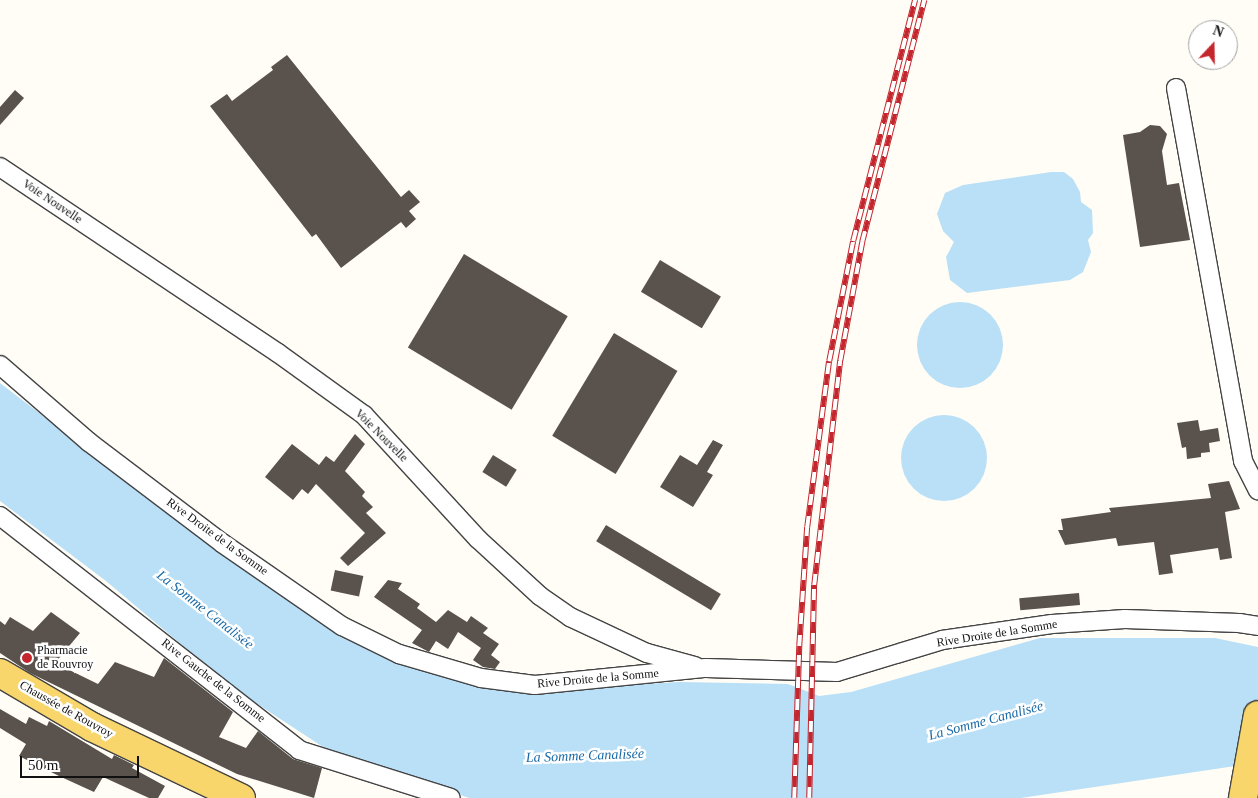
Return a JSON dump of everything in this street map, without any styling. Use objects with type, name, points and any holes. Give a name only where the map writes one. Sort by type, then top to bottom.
[{"type":"main road","name":"Chaussée de Rouvroy","points":[[0,673],[92,727],[241,798]]},
{"type":"main road","points":[[1243,798],[1258,715]]},
{"type":"street","points":[[1176,88],[1243,461],[1258,490]]},
{"type":"street","name":"Voie Nouvelle","points":[[0,167],[278,353],[364,415],[478,539],[540,596],[570,617],[647,653],[706,668]]},
{"type":"street","name":"Rive Droite de la Somme","points":[[0,365],[89,442],[222,543],[342,626],[399,654],[481,678],[535,685],[706,668],[837,672],[942,640],[1062,624],[1125,619],[1239,622],[1258,626]]},
{"type":"street","name":"Rive Gauche de la Somme","points":[[0,516],[263,719],[299,750],[451,798]]},
{"type":"water","points":[[1051,172],[1064,172],[1073,179],[1080,192],[1081,202],[1092,210],[1093,233],[1088,240],[1091,252],[1083,272],[1070,280],[967,293],[950,280],[946,257],[954,242],[943,231],[937,214],[945,193],[963,185]]},
{"type":"water","points":[[960,302],[976,306],[990,315],[999,329],[1003,345],[999,361],[990,375],[976,384],[960,388],[944,384],[930,375],[921,361],[917,345],[921,329],[930,315],[944,306]]},
{"type":"water","name":"La Somme Canalisée","points":[[0,383],[152,499],[339,635],[404,664],[541,690],[679,682],[788,684],[819,696],[851,692],[1040,638],[1215,638],[1258,647],[1258,780],[1242,765],[1021,798],[469,798],[323,747],[233,688],[106,581],[0,501]]},
{"type":"water","points":[[944,415],[960,419],[974,428],[983,442],[987,458],[983,474],[974,488],[960,497],[944,501],[928,497],[914,488],[905,474],[901,458],[905,442],[914,428],[928,419]]},
{"type":"building","points":[[287,55],[401,197],[409,190],[420,202],[409,211],[416,219],[406,228],[401,222],[341,268],[316,234],[312,237],[210,106],[227,94],[232,101],[273,70],[271,67]]},
{"type":"building","points":[[15,90],[24,98],[0,125],[0,107]]},
{"type":"building","points":[[1150,125],[1160,126],[1167,134],[1162,151],[1167,185],[1179,183],[1190,240],[1140,247],[1123,135],[1140,132]]},
{"type":"building","points":[[464,254],[568,316],[512,410],[408,347]]},
{"type":"building","points":[[660,260],[721,297],[702,328],[641,292]]},
{"type":"building","points":[[614,333],[677,371],[616,474],[552,436]]},
{"type":"building","points":[[1198,420],[1200,431],[1218,428],[1220,441],[1209,443],[1210,452],[1201,453],[1201,457],[1187,459],[1186,447],[1182,448],[1177,423]]},
{"type":"building","points":[[355,434],[365,444],[345,471],[365,492],[362,496],[373,507],[366,513],[386,533],[348,566],[340,558],[365,533],[316,484],[308,494],[302,489],[293,500],[265,477],[292,444],[319,465],[326,456],[334,462]]},
{"type":"building","points":[[713,440],[723,445],[707,472],[713,475],[693,507],[660,487],[680,455],[697,465]]},
{"type":"building","points":[[493,455],[517,470],[506,487],[482,472]]},
{"type":"building","points":[[1229,481],[1240,509],[1225,512],[1232,558],[1220,560],[1218,548],[1170,555],[1173,573],[1159,575],[1154,542],[1118,546],[1116,538],[1065,545],[1058,530],[1063,530],[1061,519],[1111,512],[1109,508],[1211,498],[1208,484]]},
{"type":"building","points":[[606,525],[721,594],[711,610],[596,541]]},
{"type":"building","points":[[335,570],[363,576],[359,597],[331,591]]},
{"type":"building","points":[[388,580],[402,583],[398,589],[420,604],[417,608],[436,622],[448,610],[467,622],[471,616],[488,628],[483,633],[499,644],[491,655],[500,662],[495,669],[483,667],[473,660],[481,648],[458,632],[448,649],[436,641],[429,652],[412,643],[422,630],[374,597]]},
{"type":"building","points":[[1079,593],[1080,605],[1020,610],[1019,598]]},
{"type":"building","points":[[51,612],[80,633],[55,663],[98,684],[115,662],[154,677],[164,658],[233,712],[219,737],[246,748],[258,731],[293,759],[322,768],[314,798],[237,774],[30,673],[0,653],[0,621],[5,625],[10,617],[33,631]]},
{"type":"building","points":[[0,709],[26,724],[29,717],[47,726],[49,721],[112,759],[114,755],[134,765],[132,768],[165,786],[158,798],[149,798],[103,777],[94,792],[59,776],[19,756],[26,744],[0,728]]},
{"type":"railway","points":[[794,798],[799,646],[807,527],[829,361],[853,241],[915,0]]},
{"type":"railway","points":[[809,798],[814,585],[840,361],[862,242],[924,0]]},
{"type":"place","name":"Pharmacie de Rouvroy","points":[[27,658]]}]
